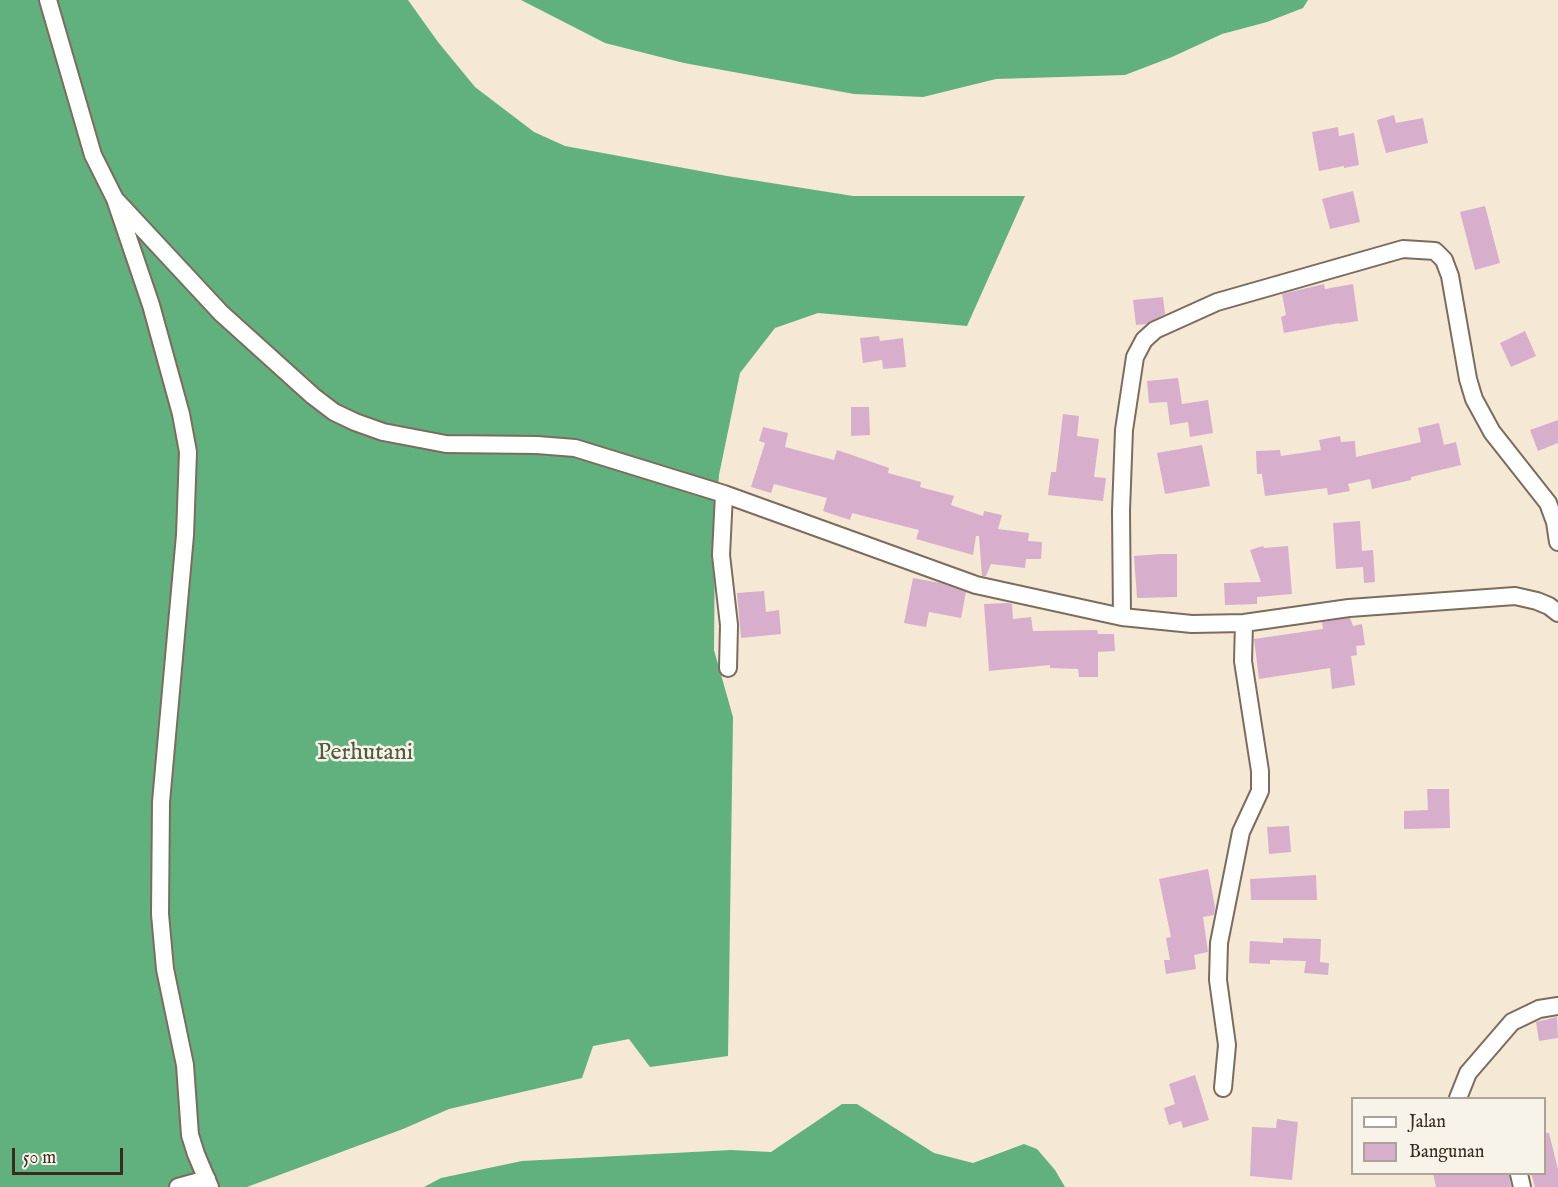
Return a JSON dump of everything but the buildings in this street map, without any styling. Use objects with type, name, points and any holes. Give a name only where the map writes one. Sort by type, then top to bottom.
[{"type":"street","points":[[48,0],[93,155],[115,199],[151,305],[181,414],[188,452],[185,535],[161,802],[160,914],[165,969],[185,1065],[190,1135],[209,1183],[178,1187]]},
{"type":"street","points":[[115,199],[221,313],[313,396],[334,412],[383,432],[446,444],[537,445],[575,448],[724,494],[976,585],[1122,617],[1192,624],[1244,623],[1349,608],[1515,596],[1537,601],[1558,613]]},
{"type":"street","points":[[1122,617],[1120,511],[1124,430],[1135,357],[1144,340],[1155,330],[1217,302],[1403,249],[1435,251],[1444,260],[1450,276],[1468,379],[1474,399],[1492,432],[1548,503],[1555,522],[1558,542]]},
{"type":"street","points":[[724,494],[721,555],[729,625],[728,668]]},
{"type":"street","points":[[1223,1088],[1227,1045],[1218,980],[1219,943],[1241,832],[1260,791],[1243,661],[1244,623]]},
{"type":"street","points":[[1458,1097],[1468,1073],[1512,1022],[1539,1009],[1558,1006]]},
{"type":"green space","name":"Perhutani","points":[[0,0],[408,0],[438,42],[475,87],[534,132],[565,146],[727,176],[853,196],[1025,196],[967,326],[818,313],[775,328],[740,373],[719,475],[715,531],[714,650],[733,717],[728,1056],[650,1067],[629,1039],[593,1046],[582,1078],[449,1109],[403,1129],[247,1187],[0,1187]]},
{"type":"green space","points":[[521,0],[1308,0],[1303,8],[1267,22],[1222,34],[1125,75],[996,79],[923,97],[854,94],[684,63],[605,43]]},
{"type":"green space","points":[[842,1104],[857,1104],[934,1153],[973,1163],[1024,1144],[1037,1149],[1055,1170],[1065,1187],[424,1187],[441,1178],[522,1161],[731,1150],[771,1152]]}]
